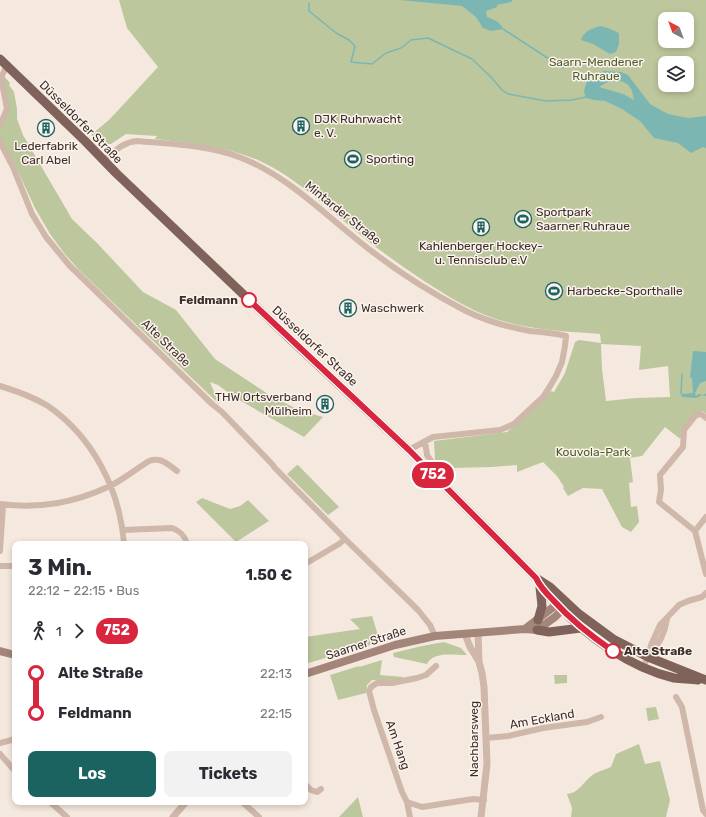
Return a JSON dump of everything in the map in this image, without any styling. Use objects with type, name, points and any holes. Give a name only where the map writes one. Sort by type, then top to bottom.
[{"type":"main road","name":"Düsseldorfer Straße","points":[[4,62],[288,337],[409,450],[536,578],[550,587],[563,604]]},
{"type":"main road","name":"Düsseldorfer Straße","points":[[536,578],[540,587],[563,604]]},
{"type":"main road","points":[[538,620],[542,606],[540,587]]},
{"type":"main road","points":[[525,629],[563,604]]},
{"type":"main road","points":[[563,604],[581,628],[614,652],[643,667],[674,678],[706,680]]},
{"type":"main road","points":[[537,630],[552,619],[563,604]]},
{"type":"main road","points":[[563,604],[613,638],[648,657],[706,680]]},
{"type":"main road","points":[[435,636],[525,629],[549,632],[581,628]]},
{"type":"main road","name":"Saarner Straße","points":[[308,673],[402,644],[435,636]]},
{"type":"main road","points":[[0,651],[12,654]]},
{"type":"street","points":[[0,126],[7,109],[1,78],[4,62]]},
{"type":"street","name":"Mintarder Straße","points":[[104,160],[128,142],[137,141],[208,149],[238,156],[260,166],[289,184],[386,261],[416,282],[455,305],[490,321],[529,330],[566,336],[566,346],[562,362],[549,388],[543,397],[514,424],[500,430],[433,437],[426,441]]},
{"type":"street","name":"Alte Straße","points":[[0,142],[13,167],[32,214],[46,237],[69,265],[222,412],[345,539],[418,610],[430,625],[435,636]]},
{"type":"street","points":[[0,386],[33,398],[60,415],[86,442],[111,485],[118,505],[124,541]]},
{"type":"street","points":[[706,418],[701,414],[696,415],[684,430],[683,447],[660,475],[661,490],[659,502],[695,531],[706,574]]},
{"type":"street","points":[[409,450],[426,441],[428,455],[438,471],[441,483]]},
{"type":"street","points":[[0,551],[2,504],[30,506],[66,502],[86,496],[111,485],[149,461],[156,459],[164,461],[178,471]]},
{"type":"street","points":[[695,531],[706,517]]},
{"type":"street","points":[[123,530],[172,528],[183,534],[186,541]]},
{"type":"street","points":[[308,562],[345,539]]},
{"type":"street","points":[[0,566],[12,566]]},
{"type":"street","points":[[643,667],[648,657],[656,648],[666,628],[667,619],[672,612],[679,605],[702,597],[706,593]]},
{"type":"street","name":"Nachbarsweg","points":[[478,633],[479,662],[484,687],[487,764],[481,817]]},
{"type":"street","name":"Nachbarsweg","points":[[465,634],[470,647],[479,662]]},
{"type":"street","name":"Am Hang","points":[[410,816],[407,802],[402,792],[369,695],[369,691],[374,684],[377,683],[392,684],[426,675],[436,666]]},
{"type":"street","points":[[676,697],[682,707],[703,810],[706,814]]},
{"type":"street","name":"Am Eckland","points":[[486,738],[508,736],[543,728],[586,722],[601,717]]},
{"type":"street","points":[[0,743],[12,739]]},
{"type":"street","points":[[0,754],[12,768]]},
{"type":"street","points":[[308,787],[317,792],[321,789]]},
{"type":"street","points":[[407,802],[422,807],[473,799],[484,800]]},
{"type":"street","points":[[53,805],[67,817]]},
{"type":"street","points":[[173,817],[183,805]]},
{"type":"street","points":[[245,805],[259,817]]},
{"type":"green space","points":[[119,0],[706,0],[706,414],[703,411],[696,413],[682,438],[679,438],[665,427],[642,456],[630,458],[633,482],[629,483],[631,507],[637,506],[639,522],[631,532],[622,527],[602,489],[583,488],[568,496],[557,476],[543,462],[517,472],[517,465],[453,468],[445,475],[435,460],[434,441],[507,432],[551,391],[554,392],[565,373],[575,342],[579,340],[601,343],[600,334],[556,331],[528,327],[499,320],[469,308],[424,281],[387,255],[295,182],[271,166],[246,155],[220,148],[155,139],[157,136],[126,134],[111,144],[100,144],[91,135],[110,119],[158,67],[127,28]],"holes":[[[601,344],[641,346],[639,370],[668,366],[670,397],[606,401]]]},
{"type":"green space","points":[[3,75],[10,83],[9,85],[14,92],[17,119],[23,135],[72,219],[143,292],[176,310],[215,359],[271,396],[299,410],[323,417],[304,437],[234,397],[218,385],[210,382],[219,404],[79,270],[64,253],[50,234],[35,208],[13,161],[0,140],[0,129],[8,109]]},
{"type":"green space","points":[[297,465],[339,507],[328,515],[287,474]]},
{"type":"green space","points":[[202,498],[230,509],[240,506],[248,500],[269,521],[238,541],[235,541],[196,502]]},
{"type":"green space","points":[[372,616],[380,642],[308,663],[308,637],[360,629],[350,619]]},
{"type":"green space","points":[[444,642],[461,648],[467,655],[439,655],[430,660],[427,664],[394,657],[393,653]]},
{"type":"green space","points":[[382,660],[380,675],[404,677],[393,681],[372,680],[367,685],[366,693],[338,700],[330,675]]},
{"type":"green space","points":[[554,675],[567,675],[567,683],[555,684]]},
{"type":"green space","points":[[656,707],[659,719],[648,721],[646,708]]},
{"type":"green space","points":[[639,744],[645,764],[660,761],[670,800],[666,817],[571,817],[572,808],[567,794],[577,790],[594,774],[611,767],[616,754]]},
{"type":"green space","points":[[358,797],[363,817],[339,817]]},
{"type":"water","points":[[400,0],[513,0],[511,2],[497,5],[497,7],[486,11],[487,17],[498,22],[503,29],[491,31],[483,28],[476,17],[462,6]]},
{"type":"water","points":[[600,26],[619,33],[619,44],[616,52],[610,54],[593,44],[581,40],[586,32]]},
{"type":"water","points":[[604,71],[621,72],[628,75],[650,104],[668,114],[688,118],[706,116],[706,148],[703,147],[691,153],[678,143],[654,138],[640,121],[622,109],[605,101],[586,98],[584,91],[588,78]],"holes":[[[621,81],[627,84],[630,88],[633,93],[634,100],[623,94],[599,87],[608,82]]]},
{"type":"water","points":[[693,351],[706,352],[706,381],[700,383],[695,393],[696,396],[699,394],[704,395],[706,393],[706,396],[702,395],[696,398],[682,397],[681,394],[693,393],[692,378],[690,378]]},
{"type":"waterway","points":[[309,3],[309,11],[355,46],[351,62],[372,64],[386,53],[401,48],[411,40],[428,38],[472,59],[502,90],[508,94],[546,101],[572,100],[586,97]]},
{"type":"waterway","points":[[503,29],[563,68]]},
{"type":"waterway","points":[[681,394],[682,374]]},
{"type":"bus line","name":"752","points":[[249,300],[409,450],[505,545],[536,578],[540,587],[568,616],[588,634],[613,651]]},
{"type":"place","name":"DJK Ruhrwacht e. V.","points":[[301,126]]},
{"type":"place","name":"Lederfabrik Carl Abel","points":[[46,128]]},
{"type":"place","name":"Sporting","points":[[353,159]]},
{"type":"place","name":"Sportpark Saarner Ruhraue","points":[[523,219]]},
{"type":"place","name":"Kahlenberger Hockey- u. Tennisclub e.V","points":[[481,227]]},
{"type":"place","name":"Harbecke-Sporthalle","points":[[554,291]]},
{"type":"place","name":"Feldmann","points":[[249,300]]},
{"type":"place","name":"Waschwerk","points":[[348,308]]},
{"type":"place","name":"THW Ortsverband Mülheim","points":[[325,404]]},
{"type":"place","name":"Alte Straße","points":[[613,651]]},
{"type":"park label","name":"Saarn-Mendener Ruhraue","points":[[596,69]]},
{"type":"park label","name":"Kouvola-Park","points":[[593,452]]}]
